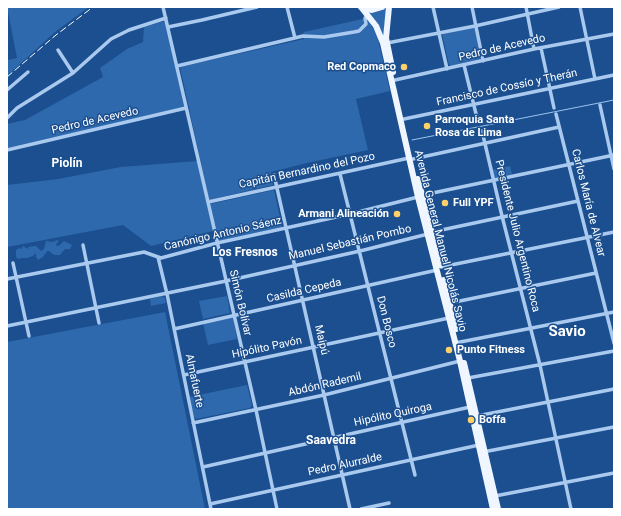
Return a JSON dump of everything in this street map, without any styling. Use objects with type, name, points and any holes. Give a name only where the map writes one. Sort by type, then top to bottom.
[{"type":"main road","name":"Avenida General Manuel Nicolás Savio","points":[[361,7],[372,10],[382,7]]},
{"type":"main road","name":"Avenida General Manuel Nicolás Savio","points":[[361,7],[378,31],[383,43],[439,269],[449,318],[468,378],[477,416],[481,444]]},
{"type":"main road","name":"Avenida General Manuel Nicolás Savio","points":[[389,7],[386,33],[387,43],[411,158]]},
{"type":"main road","name":"Avenida General Manuel Nicolás Savio","points":[[439,269],[450,303],[470,407],[498,509]]},
{"type":"main road","name":"Avenida General Manuel Nicolás Savio","points":[[483,452],[493,509]]},
{"type":"street","name":"Simón Bolívar","points":[[163,7],[266,453],[277,509]]},
{"type":"street","points":[[168,27],[257,7]]},
{"type":"street","points":[[286,7],[295,38]]},
{"type":"street","points":[[433,7],[447,69]]},
{"type":"street","points":[[472,7],[483,61]]},
{"type":"street","points":[[526,7],[534,49]]},
{"type":"street","points":[[387,43],[475,26],[559,7]]},
{"type":"street","points":[[580,7],[595,79]]},
{"type":"street","points":[[176,66],[303,36],[324,37],[358,31],[366,24],[365,18],[368,15]]},
{"type":"street","points":[[7,118],[17,108],[73,73],[111,39],[129,30],[166,18]]},
{"type":"street","name":"Pedro de Acevedo","points":[[395,80],[534,49],[614,34]]},
{"type":"street","points":[[541,48],[554,108]]},
{"type":"street","points":[[58,50],[73,73]]},
{"type":"street","points":[[464,65],[478,122]]},
{"type":"street","points":[[7,90],[28,72]]},
{"type":"street","name":"Francisco de Cossío y Therán","points":[[404,119],[614,74]]},
{"type":"street","points":[[600,105],[614,169]]},
{"type":"street","name":"Pedro de Acevedo","points":[[7,150],[186,108]]},
{"type":"street","name":"Carlos María de Alvear","points":[[556,114],[614,343]]},
{"type":"street","name":"Capitán Bernardino del Pozo","points":[[208,202],[559,127]]},
{"type":"street","name":"Presidente Julio Argentino Roca","points":[[482,131],[549,402],[572,509]]},
{"type":"street","name":"Canónigo Antonio Sáenz","points":[[7,279],[144,252],[158,257],[350,214],[420,196],[612,156]]},
{"type":"street","name":"Don Bosco","points":[[340,174],[415,475]]},
{"type":"street","name":"Maipú","points":[[274,175],[350,509]]},
{"type":"street","name":"Manuel Sebastián Pombo","points":[[7,326],[167,294],[360,251],[502,216],[578,201]]},
{"type":"street","name":"Casilda Cepeda","points":[[174,329],[303,301],[511,252],[614,232]]},
{"type":"street","points":[[83,245],[99,323]]},
{"type":"street","name":"Almafuerte","points":[[158,257],[211,509]]},
{"type":"street","points":[[13,263],[29,336]]},
{"type":"street","points":[[450,303],[596,273]]},
{"type":"street","points":[[457,342],[614,312]]},
{"type":"street","name":"Hipólito Pavón","points":[[184,375],[449,318]]},
{"type":"street","points":[[468,378],[614,352]]},
{"type":"street","name":"Abdón Rademil","points":[[194,423],[324,395],[460,361]]},
{"type":"street","points":[[477,416],[614,389]]},
{"type":"street","name":"Hipólito Quiroga","points":[[203,467],[470,407]]},
{"type":"street","points":[[483,452],[614,427]]},
{"type":"street","name":"Pedro Alurralde","points":[[210,504],[481,444]]},
{"type":"street","points":[[495,496],[614,473]]},
{"type":"street","points":[[361,509],[389,503]]},
{"type":"shaded area","points":[[7,7],[89,7],[55,32],[7,76],[7,60],[17,58]]},
{"type":"shaded area","points":[[388,7],[384,25],[384,39],[367,11]]},
{"type":"shaded area","points":[[367,18],[377,35],[390,91],[356,99],[368,150],[271,172],[273,185],[209,200],[180,67],[304,39],[304,32]]},
{"type":"shaded area","points":[[165,21],[184,107],[7,148],[7,124],[25,120],[103,77],[100,68],[127,49],[143,42],[144,27]]},
{"type":"shaded area","points":[[473,26],[475,28],[480,59],[451,66],[449,65],[442,34]]},
{"type":"shaded area","points":[[197,161],[213,231],[151,246],[123,225],[7,247],[7,185],[58,179],[121,167]]},
{"type":"shaded area","points":[[510,166],[512,174],[494,179],[492,170]]},
{"type":"shaded area","points":[[274,190],[282,227],[218,241],[210,204]]},
{"type":"shaded area","points":[[57,240],[59,241],[56,244],[57,246],[64,241],[72,245],[70,249],[65,249],[60,255],[54,255],[47,251],[43,257],[38,260],[36,253],[27,258],[18,259],[16,257],[16,250],[19,248],[21,249],[23,246],[28,249],[28,247],[36,246],[41,251],[44,249],[46,241],[53,242]]},
{"type":"shaded area","points":[[162,296],[165,298],[166,303],[151,306],[150,299]]},
{"type":"shaded area","points":[[227,296],[230,313],[203,319],[199,301]]},
{"type":"shaded area","points":[[165,312],[205,509],[7,509],[7,342]]},
{"type":"shaded area","points":[[233,317],[237,339],[208,345],[203,323]]},
{"type":"shaded area","points":[[247,385],[252,405],[250,408],[196,419],[194,417],[189,397]]},
{"type":"waterway","points":[[412,140],[614,100]]},
{"type":"railway","points":[[7,77],[56,35],[93,7]]},
{"type":"place","name":"Red Copmaco","points":[[404,67]]},
{"type":"place","name":"Parroquia Santa Rosa de Lima","points":[[427,126]]},
{"type":"place","name":"Full YPF","points":[[445,203]]},
{"type":"place","name":"Armani Alineación","points":[[397,214]]},
{"type":"place","name":"Punto Fitness","points":[[449,350]]},
{"type":"place","name":"Boffa","points":[[471,420]]},
{"type":"district","name":"Piolín","points":[[67,164]]},
{"type":"district","name":"Los Fresnos","points":[[245,253]]},
{"type":"district","name":"Savio","points":[[567,332]]},
{"type":"district","name":"Saavedra","points":[[331,441]]}]
